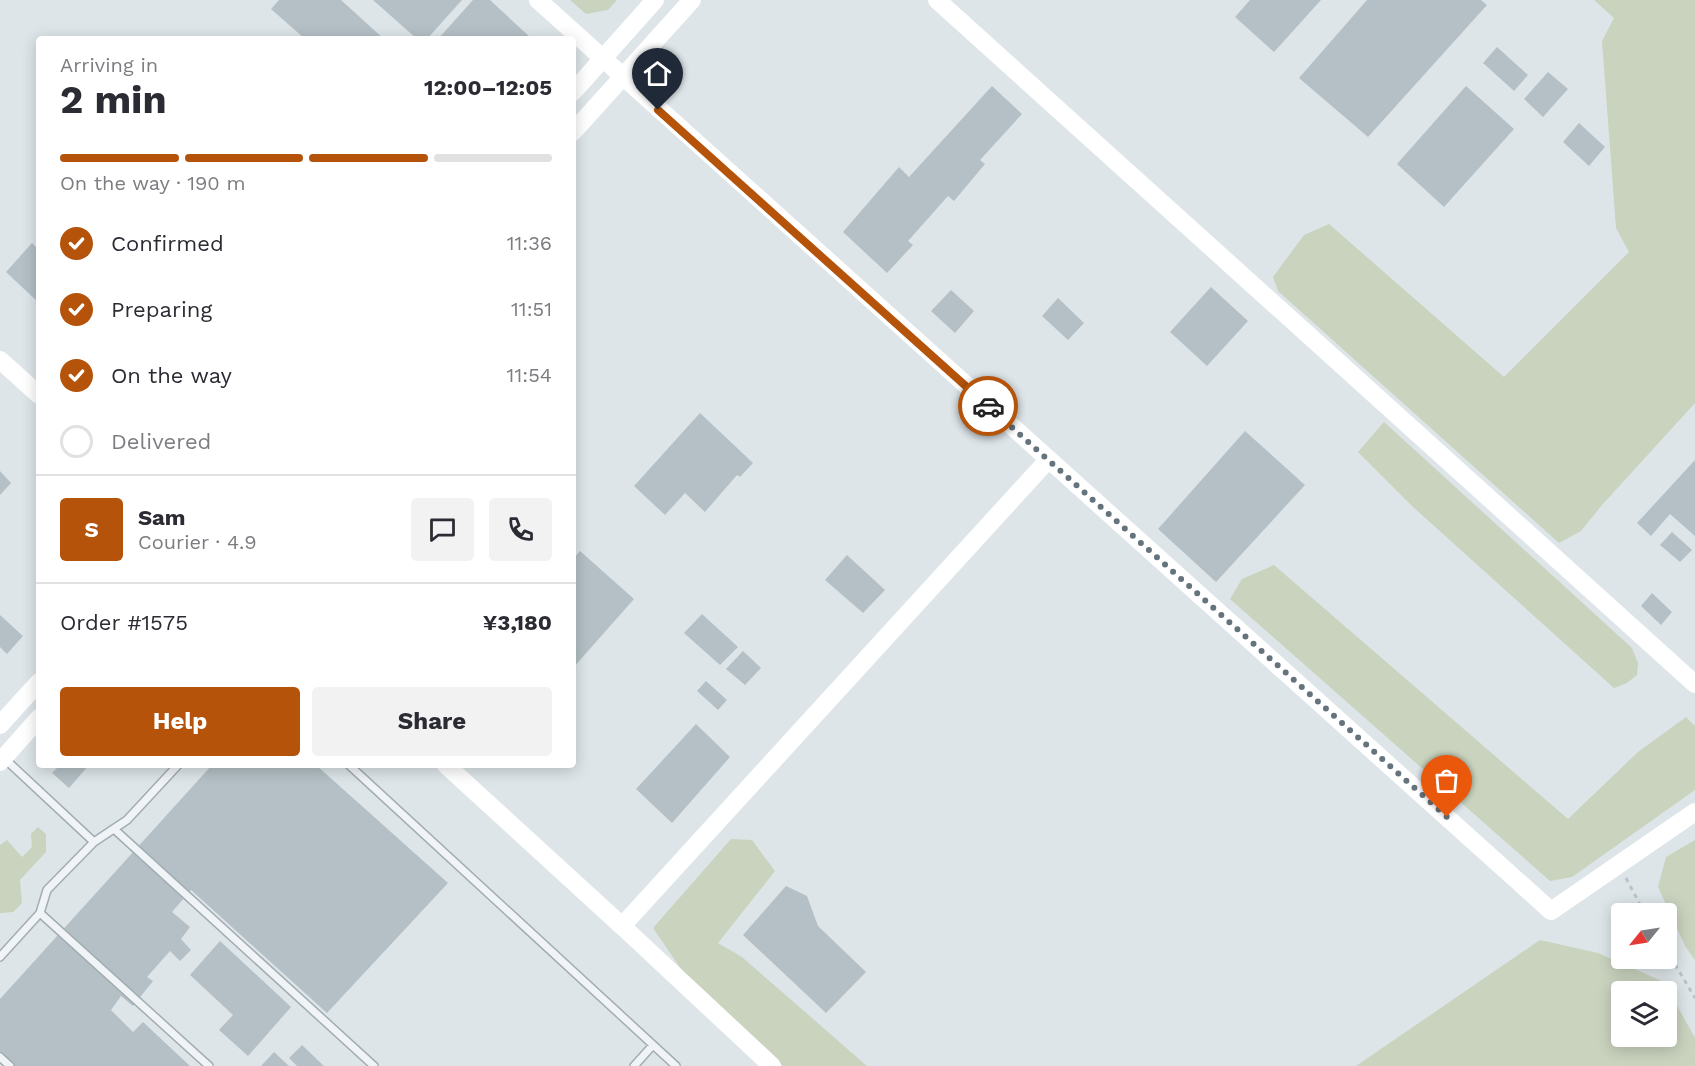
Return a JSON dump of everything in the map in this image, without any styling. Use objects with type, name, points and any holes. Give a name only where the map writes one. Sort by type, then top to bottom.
[{"type":"street","points":[[538,0],[1551,911],[1695,812]]},
{"type":"street","points":[[576,89],[655,0]]},
{"type":"street","points":[[576,129],[692,0]]},
{"type":"street","points":[[937,0],[1695,684]]},
{"type":"street","points":[[0,360],[36,392]]},
{"type":"street","points":[[622,926],[1048,460]]},
{"type":"street","points":[[0,725],[36,685]]},
{"type":"street","points":[[2,760],[36,721]]},
{"type":"street","points":[[449,768],[772,1066]]},
{"type":"lane","points":[[2,760],[94,842]]},
{"type":"lane","points":[[0,957],[40,913],[47,890],[94,842],[127,820],[174,768]]},
{"type":"lane","points":[[352,768],[676,1066]]},
{"type":"lane","points":[[114,829],[374,1066]]},
{"type":"lane","points":[[40,913],[209,1066]]},
{"type":"lane","points":[[634,1066],[653,1045]]},
{"type":"lane","points":[[0,1057],[10,1066]]},
{"type":"path","points":[[1618,865],[1640,903]]},
{"type":"path","points":[[1677,968],[1695,998]]},
{"type":"green space","points":[[570,0],[617,0],[608,10],[586,14]]},
{"type":"green space","points":[[1594,0],[1695,0],[1695,403],[1581,531],[1559,543],[1278,291],[1273,277],[1304,235],[1329,224],[1504,377],[1629,252],[1616,228],[1602,41],[1614,18]]},
{"type":"green space","points":[[1384,422],[1632,648],[1638,663],[1637,675],[1627,683],[1614,688],[1412,506],[1358,452]]},
{"type":"green space","points":[[1274,565],[1568,819],[1638,752],[1686,717],[1695,726],[1695,790],[1572,877],[1550,881],[1230,599],[1242,579]]},
{"type":"green space","points":[[38,827],[46,834],[46,852],[20,880],[22,903],[13,912],[0,913],[0,845],[7,840],[22,857],[32,847],[31,834]]},
{"type":"green space","points":[[731,839],[752,840],[775,871],[718,943],[742,957],[867,1066],[783,1066],[685,975],[653,928]]},
{"type":"green space","points":[[1695,840],[1695,960],[1677,929],[1677,903],[1665,903],[1658,887],[1666,857]]},
{"type":"green space","points":[[1540,940],[1598,953],[1611,959],[1611,969],[1634,969],[1662,981],[1611,981],[1611,1047],[1677,1047],[1677,1005],[1695,1038],[1695,1066],[1356,1066]]},
{"type":"building","points":[[279,0],[341,0],[381,36],[302,36],[271,9]]},
{"type":"building","points":[[373,0],[462,0],[430,36],[414,36]]},
{"type":"building","points":[[473,0],[490,0],[529,36],[441,36]]},
{"type":"building","points":[[1250,0],[1321,0],[1274,52],[1235,17]]},
{"type":"building","points":[[1367,0],[1481,0],[1487,5],[1368,137],[1299,78]]},
{"type":"building","points":[[1497,47],[1528,75],[1514,91],[1483,63]]},
{"type":"building","points":[[1548,72],[1568,89],[1543,117],[1524,99]]},
{"type":"building","points":[[992,86],[1022,114],[980,160],[985,164],[954,201],[948,196],[908,241],[913,245],[887,273],[843,232],[899,167],[909,177]]},
{"type":"building","points":[[1466,86],[1514,129],[1444,207],[1397,164]]},
{"type":"building","points":[[1579,123],[1605,147],[1589,166],[1563,142]]},
{"type":"building","points":[[32,243],[36,247],[36,300],[6,272]]},
{"type":"building","points":[[1211,287],[1248,321],[1207,366],[1170,332]]},
{"type":"building","points":[[951,290],[974,311],[955,333],[931,311]]},
{"type":"building","points":[[1058,298],[1084,323],[1068,340],[1042,316]]},
{"type":"building","points":[[700,413],[753,463],[740,477],[737,475],[705,512],[685,493],[665,515],[634,486]]},
{"type":"building","points":[[1245,431],[1305,485],[1216,582],[1158,529]]},
{"type":"building","points":[[1695,460],[1695,536],[1670,514],[1651,536],[1637,523]]},
{"type":"building","points":[[0,471],[11,483],[0,495]]},
{"type":"building","points":[[1672,532],[1692,550],[1680,562],[1660,545]]},
{"type":"building","points":[[580,551],[634,599],[576,665],[576,556]]},
{"type":"building","points":[[847,555],[885,590],[863,613],[825,580]]},
{"type":"building","points":[[1652,593],[1672,612],[1661,625],[1641,606]]},
{"type":"building","points":[[702,614],[738,647],[720,665],[684,633]]},
{"type":"building","points":[[0,615],[23,636],[7,654],[0,647]]},
{"type":"building","points":[[743,651],[761,668],[745,685],[726,669]]},
{"type":"building","points":[[706,681],[727,700],[718,710],[697,691]]},
{"type":"building","points":[[696,724],[730,757],[672,823],[636,789]]},
{"type":"building","points":[[57,768],[86,768],[69,788],[52,773]]},
{"type":"building","points":[[209,768],[319,768],[448,883],[327,1013],[191,890],[172,912],[190,927],[181,939],[191,950],[180,961],[170,951],[147,977],[153,981],[133,1006],[121,996],[111,1010],[133,1032],[143,1022],[190,1066],[13,1066],[0,1054],[0,999]]},
{"type":"building","points":[[786,886],[807,896],[818,926],[866,972],[826,1013],[743,935]]},
{"type":"building","points":[[220,941],[291,1007],[248,1056],[219,1030],[233,1015],[190,975]]},
{"type":"building","points":[[302,1045],[324,1066],[297,1066],[289,1058]]},
{"type":"building","points":[[274,1052],[289,1066],[261,1066]]},
{"type":"way so far","points":[[988,406],[1447,817]]},
{"type":"route","points":[[658,110],[988,406]]}]
